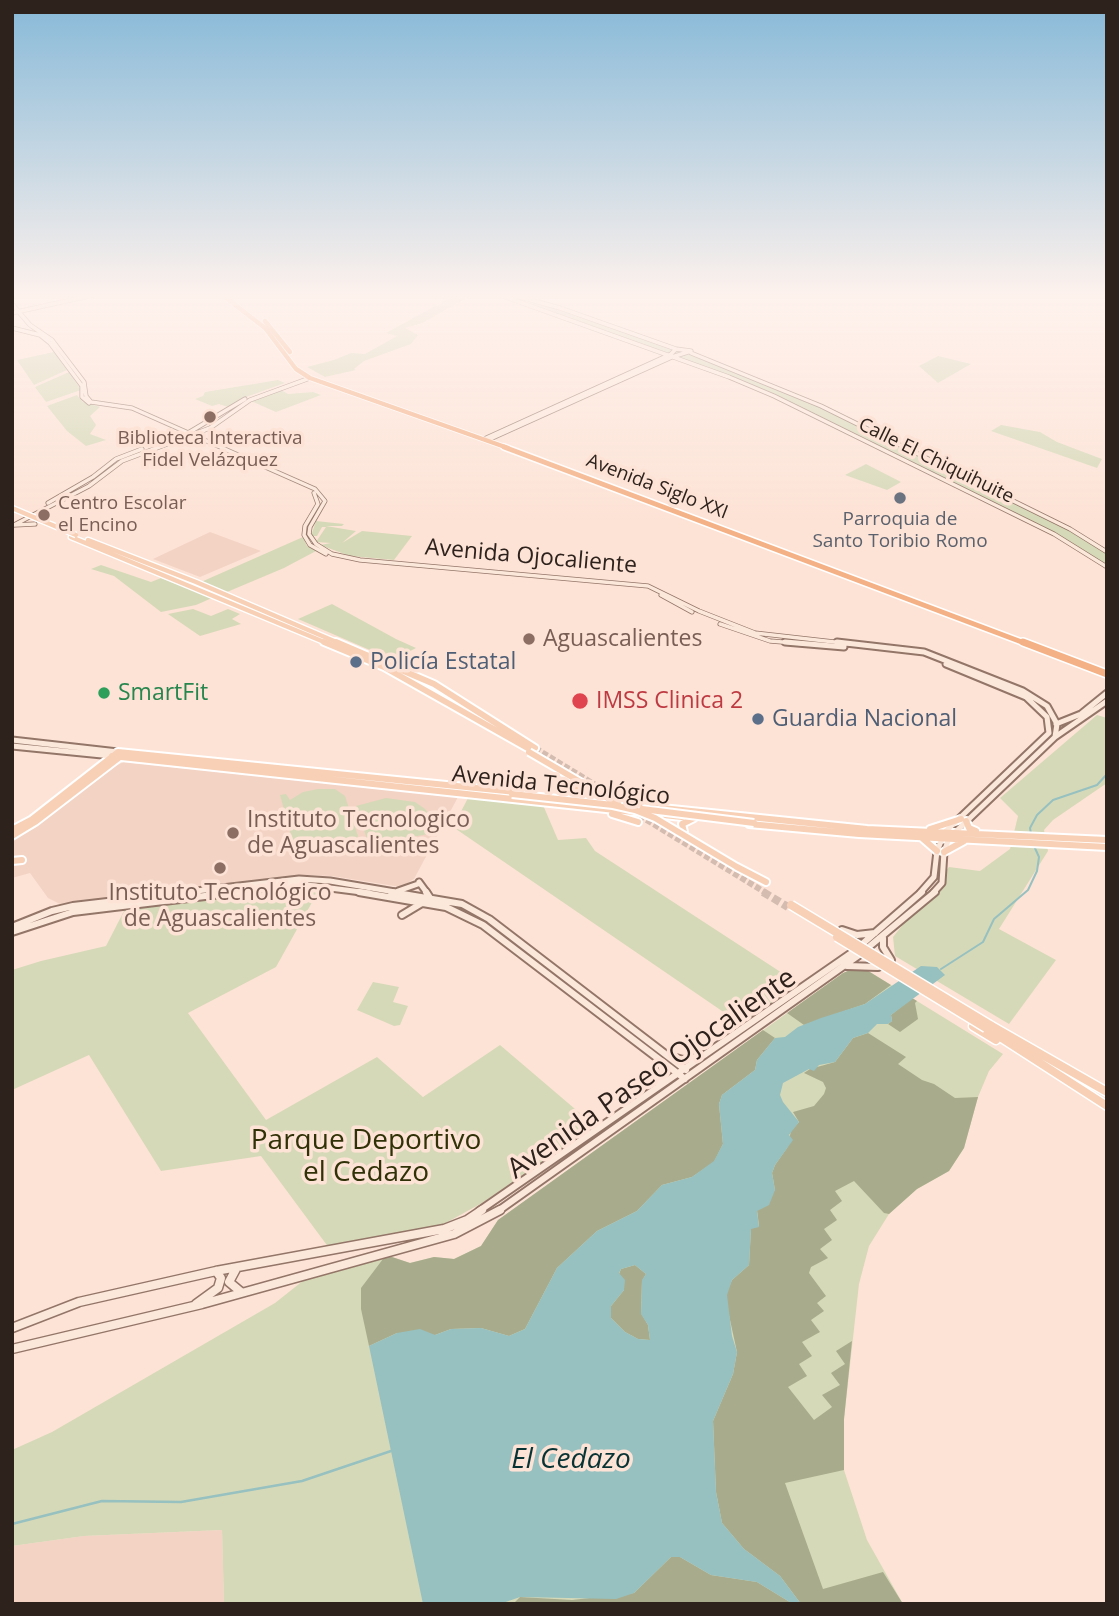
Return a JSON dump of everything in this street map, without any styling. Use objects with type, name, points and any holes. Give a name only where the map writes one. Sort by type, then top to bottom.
[{"type":"highway","name":"Avenida Siglo XXI","points":[[297,369],[366,399],[438,424],[490,437]]},
{"type":"highway","name":"Avenida Siglo XXI","points":[[304,369],[308,374],[490,437],[561,468],[1107,672]]},
{"type":"highway","points":[[319,378],[328,380]]},
{"type":"highway","points":[[512,444],[517,451]]},
{"type":"highway","name":"Avenida Siglo XXI","points":[[517,451],[540,455],[1107,672]]},
{"type":"main road","name":"Avenida Ojocaliente","points":[[69,369],[82,386],[82,397],[87,402],[127,408],[190,434]]},
{"type":"main road","name":"Avenida Ojocaliente","points":[[74,369],[86,385],[89,400],[101,404],[128,406],[320,494],[325,501],[310,527],[309,534],[316,544],[332,554],[360,560],[648,586],[699,611],[755,633],[924,652],[1019,689],[1047,706],[1054,725]]},
{"type":"main road","points":[[490,437],[640,369]]},
{"type":"main road","name":"Calle El Chiquihuite","points":[[707,369],[750,385],[1054,534],[1107,567]]},
{"type":"main road","points":[[734,369],[821,406],[1070,529],[1107,552]]},
{"type":"main road","points":[[12,524],[89,486],[127,459],[210,428],[255,398],[308,374]]},
{"type":"main road","points":[[190,434],[253,395],[308,374]]},
{"type":"main road","points":[[236,409],[241,412]]},
{"type":"main road","points":[[490,437],[502,440]]},
{"type":"main road","points":[[946,458],[943,466],[946,469]]},
{"type":"main road","points":[[928,460],[938,459]]},
{"type":"main road","points":[[12,509],[237,608],[403,676],[532,750]]},
{"type":"main road","points":[[12,524],[35,524]]},
{"type":"main road","points":[[73,536],[246,604],[272,610]]},
{"type":"main road","points":[[259,607],[434,684],[618,804],[774,826]]},
{"type":"main road","points":[[394,678],[403,676]]},
{"type":"main road","points":[[915,831],[964,820],[1047,737],[1054,725],[1081,714],[1107,693]]},
{"type":"main road","points":[[866,945],[938,891],[943,877],[941,852],[948,835],[1055,737],[1107,701]]},
{"type":"main road","points":[[1054,725],[1055,737]]},
{"type":"main road","name":"Avenida Tecnológico","points":[[12,740],[119,755],[774,826],[920,837],[985,834],[1021,836],[1107,847]]},
{"type":"main road","points":[[513,743],[532,750]]},
{"type":"main road","name":"Avenida Tecnológico","points":[[12,746],[478,789],[819,825],[915,831],[967,840],[1026,843],[1089,837],[1107,840]]},
{"type":"main road","points":[[12,833],[36,821],[119,755]]},
{"type":"main road","points":[[566,798],[576,794],[575,787]]},
{"type":"main road","points":[[478,789],[635,810],[655,818],[766,882]]},
{"type":"main road","points":[[587,807],[639,822]]},
{"type":"main road","points":[[684,832],[681,824],[694,818]]},
{"type":"main road","points":[[964,820],[969,828],[985,834]]},
{"type":"main road","points":[[920,837],[941,852]]},
{"type":"main road","points":[[941,852],[967,840]]},
{"type":"main road","points":[[12,861],[22,860]]},
{"type":"main road","points":[[12,929],[52,911],[73,906],[299,879],[330,881],[430,898],[462,904],[489,919],[661,1057],[683,1060],[703,1056]]},
{"type":"main road","points":[[390,892],[418,883],[430,898]]},
{"type":"main road","points":[[12,929],[72,912],[299,884],[327,886],[422,903],[458,911],[483,925],[688,1077]]},
{"type":"main road","points":[[402,915],[422,903]]},
{"type":"main road","points":[[789,906],[988,1027],[1049,1071]]},
{"type":"main road","points":[[842,930],[861,935],[882,933]]},
{"type":"main road","points":[[882,933],[883,947],[891,960]]},
{"type":"main road","name":"Avenida Paseo Ojocaliente","points":[[12,1349],[190,1307],[427,1242],[474,1226],[841,969],[866,945]]},
{"type":"main road","name":"Avenida Paseo Ojocaliente","points":[[12,1328],[79,1301],[216,1271],[444,1229],[467,1220],[866,945]]},
{"type":"main road","points":[[841,969],[855,965],[877,967]]},
{"type":"main road","points":[[973,1026],[1107,1106]]},
{"type":"main road","points":[[988,1027],[1029,1045],[1107,1092]]},
{"type":"main road","points":[[655,1089],[664,1076],[661,1057]]},
{"type":"main road","points":[[239,1267],[233,1271],[229,1282],[242,1292]]},
{"type":"main road","points":[[190,1307],[218,1288],[221,1278],[216,1271]]},
{"type":"shaded area","points":[[210,532],[261,551],[200,577],[153,559]]},
{"type":"shaded area","name":"Instituto Tecnologico de Aguascalientes","points":[[124,762],[458,797],[414,879],[401,887],[332,876],[302,875],[60,904],[48,898],[30,873],[12,878],[12,840],[36,827],[115,766]]},
{"type":"shaded area","points":[[222,1530],[224,1604],[12,1604],[12,1546],[84,1536]]},
{"type":"green space","points":[[23,369],[67,370],[34,385]]},
{"type":"green space","points":[[311,369],[356,370],[325,377]]},
{"type":"green space","points":[[706,369],[726,369],[819,406],[1069,529],[1107,553],[1107,566],[1055,533],[797,407]]},
{"type":"green space","points":[[923,369],[962,369],[938,383]]},
{"type":"green space","points":[[69,372],[81,390],[46,402],[35,387]]},
{"type":"green space","points":[[278,380],[285,383],[246,397],[228,407],[219,404],[212,406],[195,399],[203,396],[205,392]]},
{"type":"green space","points":[[281,390],[288,394],[313,392],[321,395],[276,412],[251,401]]},
{"type":"green space","points":[[77,395],[83,402],[100,407],[90,416],[96,425],[90,434],[106,440],[86,446],[67,431],[47,406]]},
{"type":"green space","points":[[1001,425],[1040,432],[1057,442],[1102,459],[1097,468],[991,431]]},
{"type":"green space","points":[[866,464],[901,482],[887,490],[845,475]]},
{"type":"green space","points":[[316,521],[344,524],[326,526],[356,531],[342,543],[362,531],[412,536],[394,560],[350,556],[320,545],[331,543],[316,542],[326,527],[322,527],[317,536],[311,536]]},
{"type":"green space","points":[[303,537],[307,546],[316,551],[284,568],[227,592],[201,582]]},
{"type":"green space","points":[[101,565],[151,582],[161,578],[212,598],[196,605],[161,612],[114,576],[91,569]]},
{"type":"green space","points":[[332,604],[416,648],[393,660],[298,619]]},
{"type":"green space","points":[[193,609],[211,616],[228,609],[240,614],[232,619],[241,624],[200,636],[168,614]]},
{"type":"green space","points":[[1097,715],[1107,718],[1107,783],[1053,820],[1044,830],[1048,851],[999,929],[1056,960],[1009,1024],[895,956],[893,937],[949,867],[980,871],[1010,849],[1018,816],[1000,798]]},
{"type":"green space","points":[[335,789],[345,796],[358,836],[353,844],[341,851],[320,856],[303,854],[304,859],[298,860],[280,795],[286,794],[290,800],[303,792]]},
{"type":"green space","points":[[386,798],[415,802],[425,809],[431,817],[432,827],[428,834],[369,845],[356,806]]},
{"type":"green space","points":[[468,798],[543,805],[558,840],[586,838],[595,851],[799,984],[741,1024],[453,827]]},
{"type":"green space","name":"Parque Deportivo el Cedazo","points":[[300,887],[320,888],[276,967],[188,1013],[266,1120],[377,1057],[423,1097],[500,1045],[595,1126],[482,1203],[442,1225],[329,1248],[261,1156],[161,1171],[89,1055],[12,1090],[12,970],[106,946],[125,909]]},
{"type":"green space","points":[[854,968],[865,969],[891,985],[865,1004],[804,1025],[787,1013],[843,973]]},
{"type":"green space","points":[[865,969],[1003,1054],[989,1071],[978,1097],[964,1148],[949,1171],[917,1189],[889,1214],[869,1246],[859,1284],[844,1419],[844,1470],[867,1540],[903,1604],[224,1604],[222,1530],[84,1536],[12,1546],[12,1450],[52,1432],[275,1303],[304,1280],[337,1266],[386,1255],[410,1263],[434,1257],[454,1259],[481,1246],[498,1220],[843,973]]},
{"type":"green space","points":[[373,982],[399,987],[393,1002],[408,1006],[400,1025],[394,1026],[357,1010]]},
{"type":"green space","points":[[912,998],[917,1001],[915,1003],[918,1019],[900,1032],[888,1024],[892,1021],[891,1015]]},
{"type":"green space","points":[[763,1030],[775,1038],[757,1060],[755,1070],[722,1095],[719,1104],[723,1144],[714,1162],[692,1177],[662,1185],[637,1211],[597,1231],[557,1268],[525,1329],[509,1336],[481,1328],[451,1329],[435,1335],[397,1333],[369,1346],[361,1309],[361,1288],[386,1255],[410,1263],[434,1257],[454,1259],[481,1246],[498,1220]]},
{"type":"green space","points":[[868,1033],[906,1057],[898,1064],[922,1080],[934,1084],[955,1098],[978,1097],[964,1148],[949,1171],[917,1189],[889,1214],[884,1213],[854,1181],[835,1191],[842,1201],[830,1210],[837,1220],[824,1229],[832,1240],[820,1249],[828,1258],[811,1267],[809,1273],[826,1296],[817,1303],[824,1311],[811,1320],[820,1332],[802,1342],[812,1356],[799,1364],[807,1376],[788,1387],[814,1420],[832,1407],[822,1395],[840,1385],[831,1373],[845,1364],[836,1351],[852,1341],[844,1419],[844,1470],[785,1483],[823,1589],[883,1572],[903,1604],[801,1604],[780,1576],[744,1549],[722,1523],[716,1492],[713,1421],[733,1374],[737,1352],[725,1297],[732,1280],[749,1265],[751,1228],[759,1226],[757,1210],[775,1190],[772,1173],[787,1148],[791,1131],[799,1122],[793,1112],[814,1106],[824,1094],[826,1088],[823,1082],[804,1073],[835,1062],[853,1038]]},
{"type":"green space","points":[[635,1265],[646,1274],[642,1281],[641,1313],[648,1325],[650,1340],[638,1339],[625,1332],[611,1318],[611,1306],[624,1290],[619,1274],[621,1269]]},
{"type":"green space","points":[[671,1557],[680,1557],[711,1575],[757,1582],[793,1604],[513,1604],[520,1597],[572,1600],[634,1593]]},
{"type":"water","name":"El Cedazo","points":[[921,966],[937,967],[945,975],[891,1015],[892,1021],[888,1024],[877,1024],[868,1033],[853,1038],[835,1062],[819,1065],[814,1071],[809,1069],[783,1083],[780,1095],[799,1122],[789,1135],[793,1140],[772,1173],[775,1190],[769,1205],[757,1211],[759,1227],[751,1229],[749,1265],[732,1280],[727,1295],[732,1336],[737,1352],[733,1374],[713,1421],[716,1492],[722,1523],[744,1549],[780,1576],[801,1604],[793,1604],[757,1582],[711,1575],[680,1557],[671,1557],[634,1593],[616,1599],[520,1597],[500,1604],[423,1604],[369,1346],[397,1333],[420,1329],[435,1335],[451,1329],[481,1328],[509,1336],[525,1329],[557,1268],[597,1231],[637,1211],[662,1185],[692,1177],[714,1161],[723,1144],[719,1104],[722,1095],[755,1070],[757,1060],[775,1038],[785,1037],[798,1027],[865,1004]],"holes":[[[635,1265],[646,1274],[642,1280],[641,1314],[648,1325],[650,1340],[638,1339],[625,1332],[611,1318],[611,1306],[624,1290],[625,1280],[619,1273],[621,1269]]]},
{"type":"waterway","points":[[1031,834],[1030,828],[1037,815],[1053,800],[1097,785],[1107,774]]},
{"type":"waterway","points":[[941,969],[983,942],[994,919],[1028,890],[1037,871],[1039,857],[1034,846]]},
{"type":"waterway","name":"El Cedazo","points":[[12,1524],[102,1501],[181,1502],[302,1481],[391,1451]]},
{"type":"tunnel","points":[[535,748],[628,805]]},
{"type":"tunnel","points":[[632,811],[766,893]]},
{"type":"tunnel","points":[[763,892],[788,907]]},
{"type":"place","name":"Biblioteca Interactiva Fidel Velázquez","points":[[210,417]]},
{"type":"place","name":"Parroquia de Santo Toribio Romo","points":[[900,498]]},
{"type":"place","name":"Centro Escolar el Encino","points":[[44,515]]},
{"type":"place","name":"Aguascalientes","points":[[529,639]]},
{"type":"place","name":"Policía Estatal","points":[[356,662]]},
{"type":"place","name":"SmartFit","points":[[104,693]]},
{"type":"place","name":"IMSS Clinica 2","points":[[580,701]]},
{"type":"place","name":"Guardia Nacional","points":[[758,719]]},
{"type":"place","name":"Instituto Tecnologico de Aguascalientes","points":[[233,833]]},
{"type":"place","name":"Instituto Tecnológico de Aguascalientes","points":[[220,868]]}]
